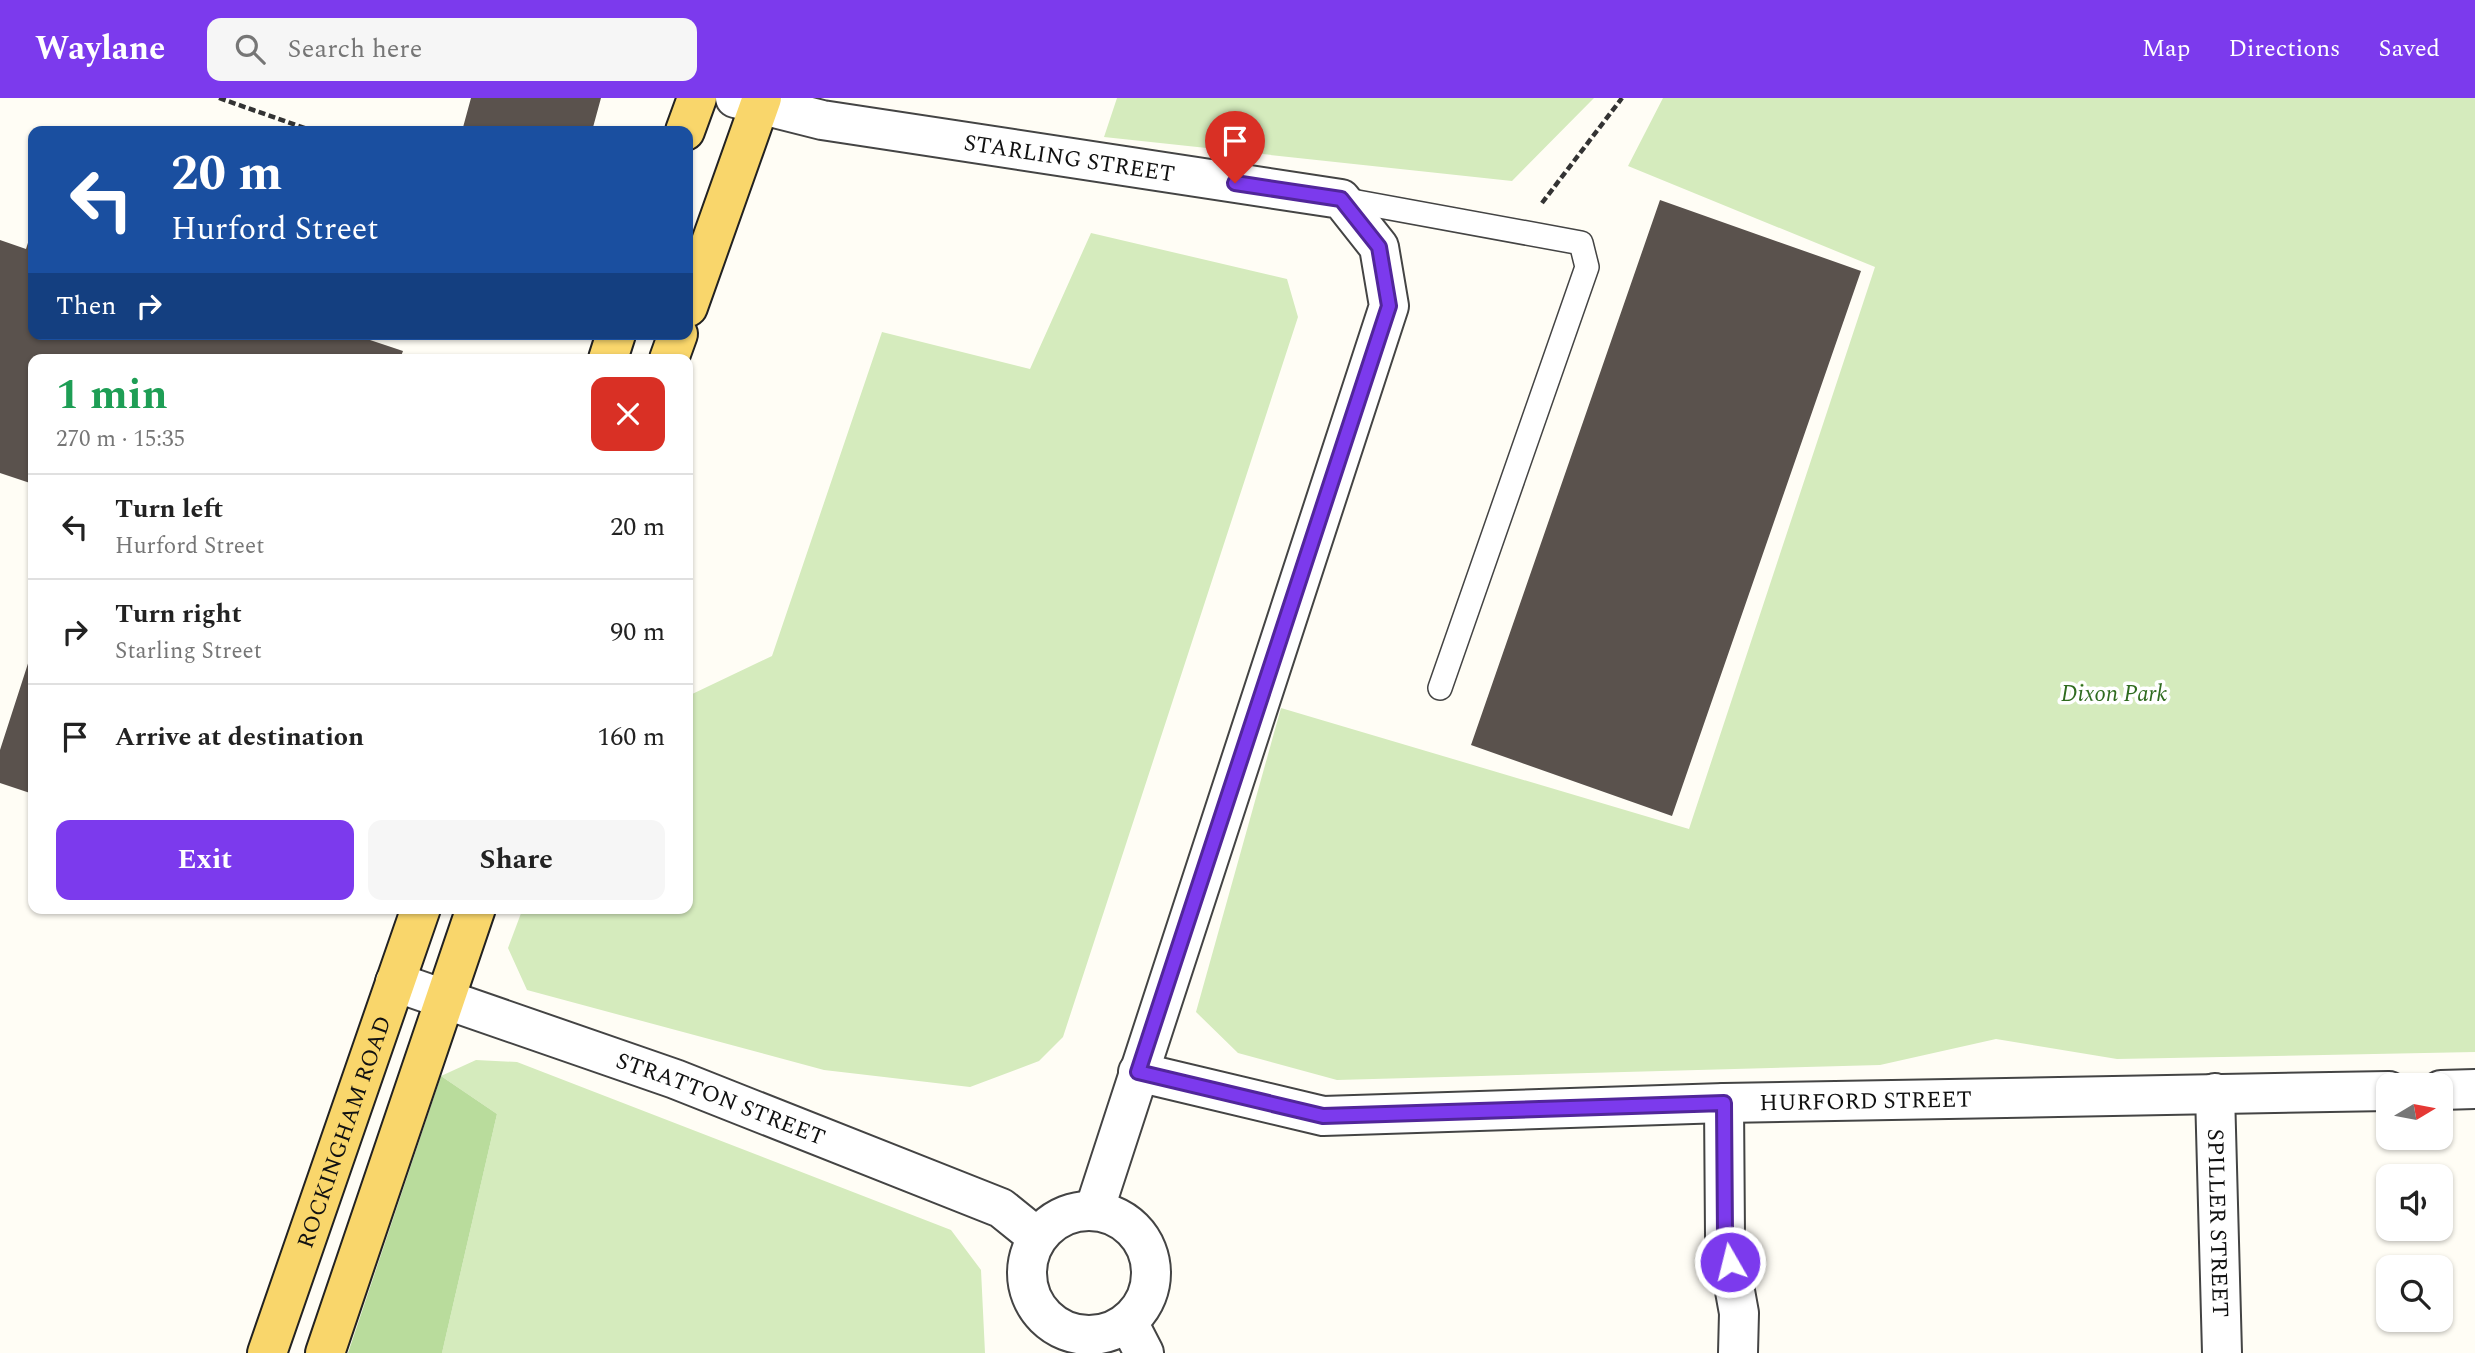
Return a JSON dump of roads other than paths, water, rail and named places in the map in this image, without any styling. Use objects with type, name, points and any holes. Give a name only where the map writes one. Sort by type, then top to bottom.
[{"type":"main road","points":[[687,126],[697,98]]},
{"type":"main road","points":[[693,291],[752,100]]},
{"type":"main road","name":"ROCKINGHAM ROAD","points":[[267,1353],[419,914]]},
{"type":"main road","points":[[325,1353],[474,914]]},
{"type":"street","name":"STARLING STREET","points":[[752,100],[822,120],[1341,199]]},
{"type":"street","points":[[1094,1211],[1389,306],[1379,247],[1341,199]]},
{"type":"street","name":"STRATTON STREET","points":[[395,982],[675,1079],[1001,1208],[1037,1237]]},
{"type":"street","name":"HURFORD STREET","points":[[1138,1072],[1323,1116],[1724,1103],[1980,1101],[2215,1093],[2376,1091]]},
{"type":"street","points":[[2454,1090],[2475,1089]]},
{"type":"street","name":"SPILLER STREET","points":[[2215,1093],[2222,1353]]},
{"type":"street","points":[[1724,1103],[1725,1236],[1739,1314],[1738,1353]]},
{"type":"street","points":[[1094,1211],[1114,1216],[1132,1228],[1144,1245],[1151,1265],[1150,1286],[1142,1306],[1136,1338],[1109,1332],[1089,1336],[1068,1333],[1043,1338],[1037,1309],[1027,1282],[1029,1254],[1037,1237],[1053,1222],[1072,1213],[1094,1211]]},
{"type":"lane","points":[[1341,199],[1581,243],[1587,267],[1440,688]]},
{"type":"park label","name":"Dixon Park","points":[[2114,693]]}]
